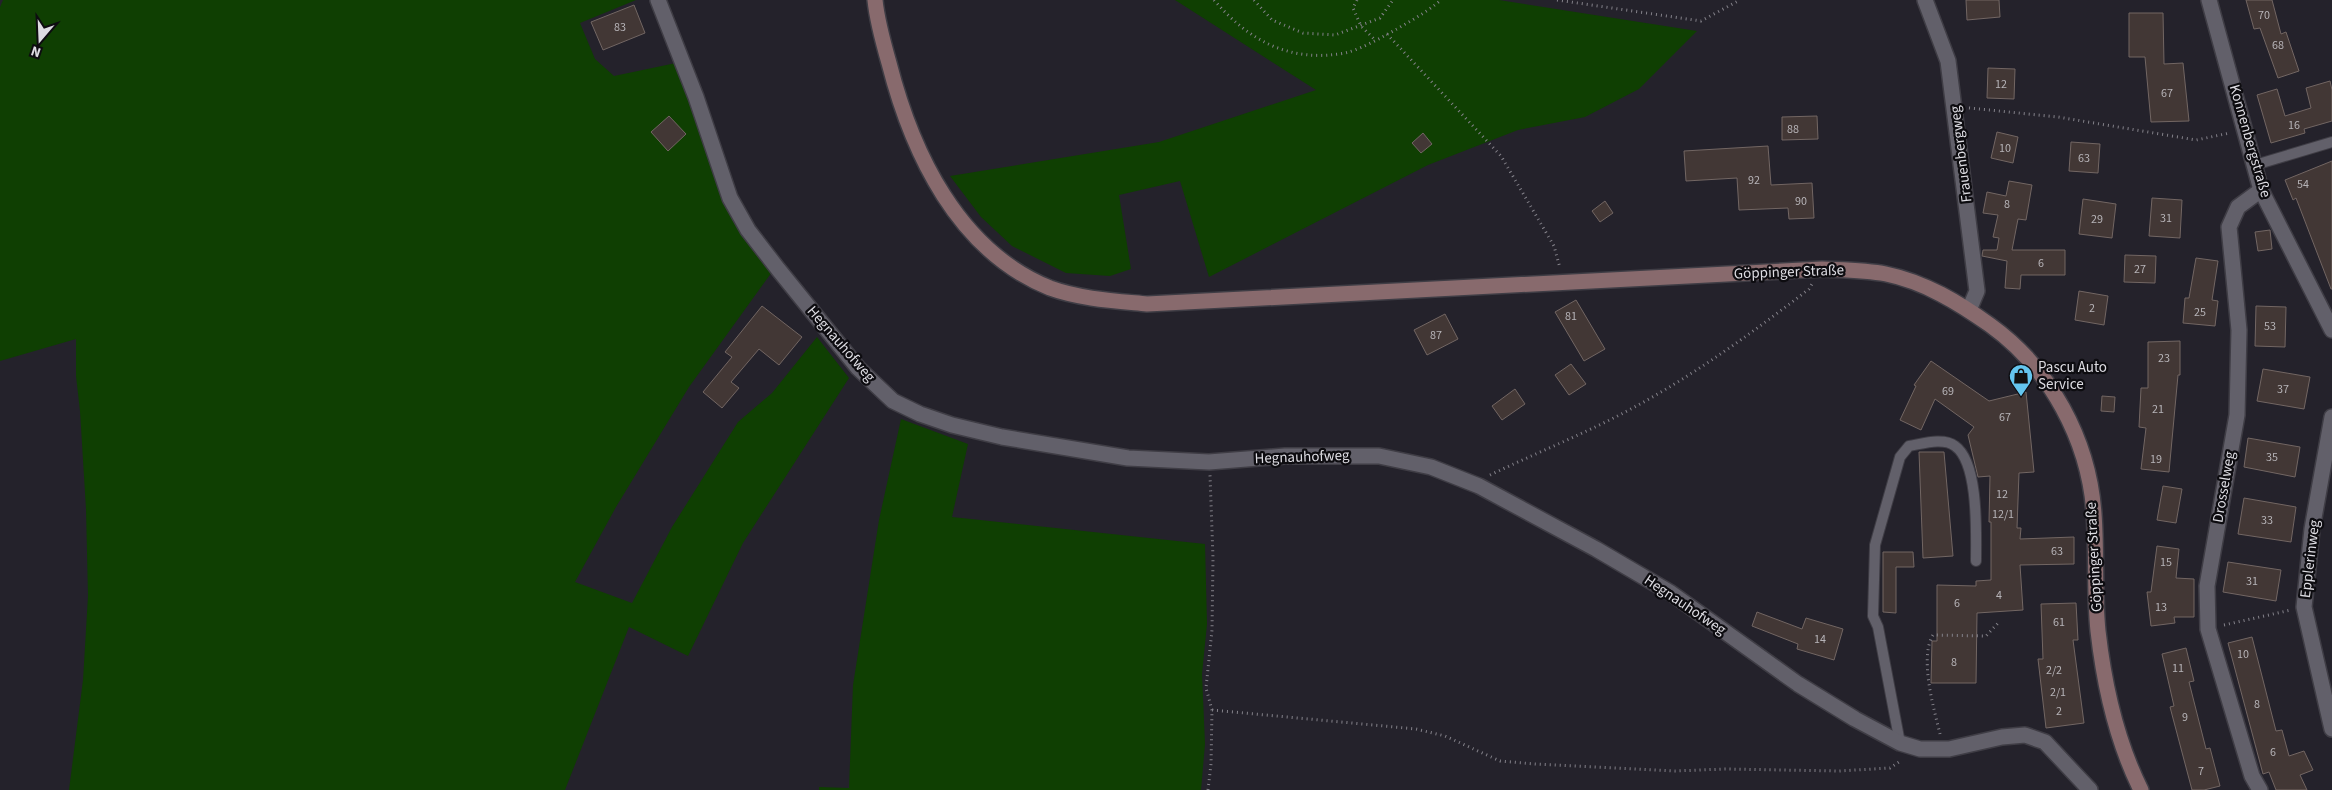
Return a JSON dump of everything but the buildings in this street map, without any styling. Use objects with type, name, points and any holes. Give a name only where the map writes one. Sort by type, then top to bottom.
[{"type":"main road","name":"Göppinger Straße","points":[[875,0],[877,16],[896,92],[912,138],[936,185],[963,222],[994,255],[1050,288],[1101,299],[1147,304],[1822,269],[1886,274],[1912,281],[1942,294],[1969,310],[2007,338],[2046,382],[2065,412],[2085,457],[2094,512],[2098,629],[2104,669],[2120,735],[2132,771],[2141,790]]},
{"type":"street","name":"Hegnauhofweg","points":[[658,0],[696,98],[730,198],[748,230],[858,368],[893,401],[944,423],[1002,437],[1128,458],[1209,462],[1286,456],[1379,456],[1431,467],[1479,486],[1596,549],[1671,593],[1798,684],[1855,719],[1900,743],[1920,749],[1944,749],[2002,737],[2025,735],[2045,742],[2090,790]]},
{"type":"street","name":"Frauenbergweg","points":[[1925,0],[1948,61],[1956,106],[1977,291],[1969,310]]},
{"type":"street","name":"Konnenbergstraße","points":[[2209,0],[2261,190],[2332,330]]},
{"type":"street","name":"Drosselweg","points":[[2260,790],[2252,776],[2208,629],[2206,586],[2237,415],[2238,330],[2229,227],[2238,207],[2261,190]]},
{"type":"street","name":"Epplerinweg","points":[[2332,417],[2312,529],[2304,607],[2332,729]]},
{"type":"lane","points":[[2255,165],[2332,142]]},
{"type":"lane","points":[[1900,743],[1878,627],[1873,616],[1873,602],[1876,545],[1900,457],[1909,446],[1936,442],[1954,444],[1965,456],[1975,498],[1976,561]]},
{"type":"path","points":[[1214,0],[1250,35],[1278,49],[1312,55],[1346,52],[1375,40],[1428,11],[1441,0]]},
{"type":"path","points":[[1254,0],[1272,20],[1303,33],[1335,35],[1380,18],[1393,0]]},
{"type":"path","points":[[1357,0],[1353,8],[1361,26],[1375,40]]},
{"type":"path","points":[[1557,0],[1701,21],[1740,0]]},
{"type":"path","points":[[1388,34],[1501,156],[1554,246],[1563,283]]},
{"type":"path","points":[[1956,106],[2058,117],[2196,140],[2245,129]]},
{"type":"path","points":[[1479,486],[1490,475],[1628,410],[1695,372],[1761,326],[1809,289],[1822,269]]},
{"type":"path","points":[[1208,790],[1211,764],[1212,710],[1206,688],[1212,630],[1213,558],[1209,462]]},
{"type":"path","points":[[2208,629],[2304,607]]},
{"type":"path","points":[[1944,749],[1930,687],[1928,644],[1933,635],[1986,636],[2000,621]]},
{"type":"path","points":[[1212,710],[1416,729],[1444,736],[1500,761],[1545,765],[1674,771],[1725,769],[1839,771],[1890,768],[1920,749]]},
{"type":"green space","points":[[3,0],[636,0],[580,23],[595,59],[614,76],[676,63],[772,272],[689,387],[616,507],[575,582],[632,603],[672,527],[738,422],[772,393],[817,337],[849,378],[743,543],[688,656],[629,627],[565,790],[69,790],[83,680],[88,596],[86,509],[76,376],[76,339],[0,361],[0,7]]},
{"type":"green space","points":[[1175,0],[1499,0],[1697,31],[1639,89],[1585,117],[1518,130],[1428,165],[1209,277],[1180,181],[1119,195],[1131,269],[1110,276],[1066,273],[1012,246],[981,217],[950,176],[1159,142],[1316,90]]},
{"type":"green space","points":[[901,419],[968,444],[952,517],[1205,544],[1207,624],[1202,674],[1205,744],[1201,790],[819,790],[819,787],[849,788],[853,685],[879,520]]},
{"type":"place","name":"Pascu Auto Service","points":[[2021,397]]}]
